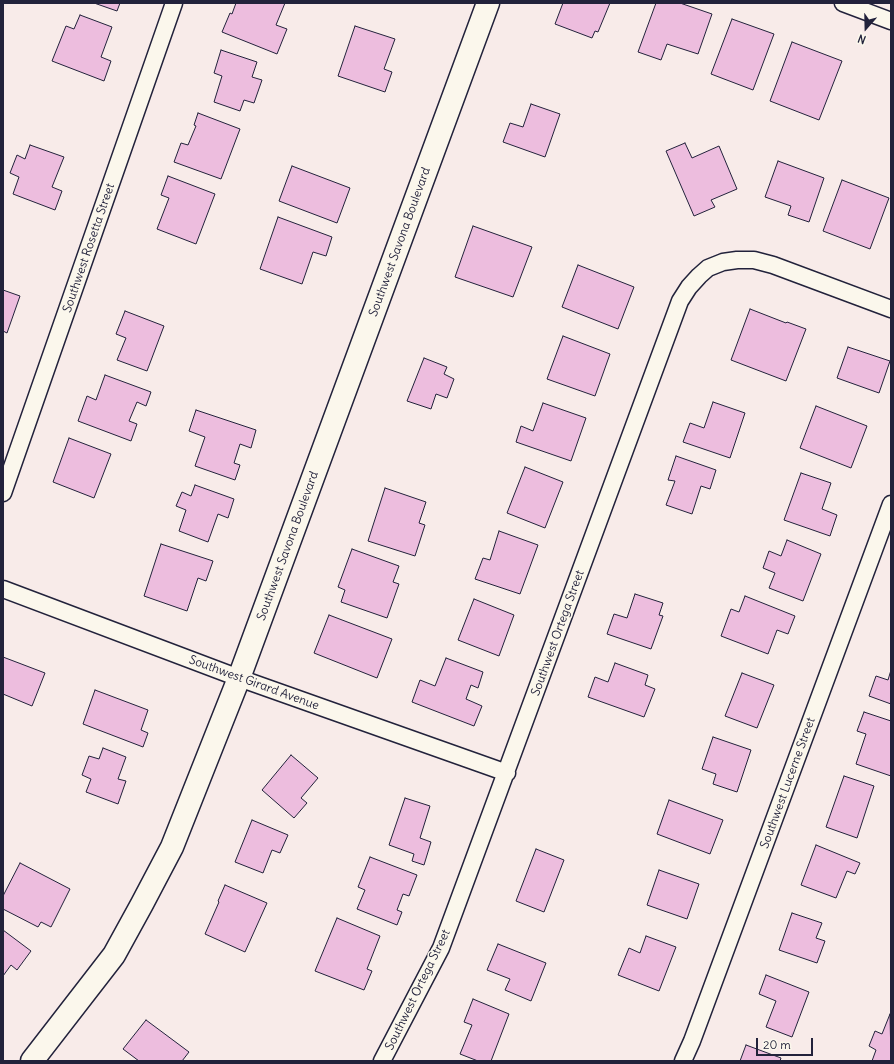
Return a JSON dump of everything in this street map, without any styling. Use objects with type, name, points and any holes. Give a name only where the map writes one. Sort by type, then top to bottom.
[{"type":"street","name":"Southwest Rosetta Street","points":[[3,493],[174,3]]},
{"type":"street","name":"Southwest Savona Boulevard","points":[[32,1061],[114,955],[172,847],[239,678],[488,3]]},
{"type":"street","points":[[843,3],[891,21]]},
{"type":"street","name":"Southwest Ortega Street","points":[[382,1061],[441,948],[507,774],[680,301],[689,287],[708,268],[722,262],[754,260],[773,265],[891,309]]},
{"type":"street","name":"Southwest Lucerne Street","points":[[683,1061],[692,1042],[891,504]]},
{"type":"street","name":"Southwest Girard Avenue","points":[[3,589],[239,678],[507,774]]},
{"type":"building","points":[[94,3],[120,3],[117,11]]},
{"type":"building","points":[[236,3],[285,3],[276,25],[287,29],[277,54],[222,32]]},
{"type":"building","points":[[563,3],[610,3],[598,32],[595,31],[592,38],[555,24]]},
{"type":"building","points":[[656,3],[680,3],[712,14],[698,54],[667,44],[661,60],[638,52]]},
{"type":"building","points":[[80,15],[112,27],[101,57],[111,61],[104,81],[52,61],[66,26],[74,29]]},
{"type":"building","points":[[732,19],[774,34],[753,90],[711,74]]},
{"type":"building","points":[[355,26],[395,39],[384,69],[392,72],[385,92],[338,76]]},
{"type":"building","points":[[792,42],[842,61],[819,120],[770,101]]},
{"type":"building","points":[[221,50],[257,62],[252,77],[262,80],[254,103],[244,100],[240,111],[214,102],[222,76],[214,73]]},
{"type":"building","points":[[531,104],[560,114],[545,157],[503,142],[510,123],[523,127]]},
{"type":"building","points":[[198,113],[240,129],[221,179],[174,162],[181,143],[188,145],[196,126],[194,125]]},
{"type":"building","points":[[685,143],[692,158],[719,146],[737,189],[711,200],[715,207],[694,216],[666,151]]},
{"type":"building","points":[[30,145],[64,157],[52,187],[62,191],[55,210],[13,194],[19,177],[10,173],[17,155],[25,159]]},
{"type":"building","points":[[778,161],[824,178],[809,222],[788,215],[791,206],[765,197]]},
{"type":"building","points":[[292,166],[350,188],[337,223],[279,201]]},
{"type":"building","points":[[168,176],[215,194],[196,244],[157,229],[169,198],[161,195]]},
{"type":"building","points":[[842,180],[889,198],[870,249],[823,231]]},
{"type":"building","points":[[278,217],[332,237],[326,256],[313,252],[302,284],[260,269]]},
{"type":"building","points":[[473,226],[532,247],[513,297],[455,277]]},
{"type":"building","points":[[578,265],[634,287],[618,329],[562,307]]},
{"type":"building","points":[[3,290],[20,296],[7,333],[3,331]]},
{"type":"building","points":[[750,309],[806,329],[786,381],[731,360]]},
{"type":"building","points":[[125,311],[164,326],[147,371],[117,360],[126,338],[116,334]]},
{"type":"building","points":[[563,336],[610,354],[595,396],[547,379]]},
{"type":"building","points":[[848,347],[890,361],[879,393],[837,378]]},
{"type":"building","points":[[424,358],[447,367],[444,374],[454,379],[447,398],[436,394],[431,409],[407,401]]},
{"type":"building","points":[[105,375],[151,392],[146,406],[137,402],[129,421],[137,424],[131,441],[78,421],[87,396],[96,400]]},
{"type":"building","points":[[713,402],[745,413],[730,458],[683,442],[690,423],[704,428]]},
{"type":"building","points":[[543,403],[586,418],[571,461],[516,442],[521,426],[533,431]]},
{"type":"building","points":[[816,406],[867,426],[851,468],[800,448]]},
{"type":"building","points":[[196,410],[256,430],[251,448],[240,444],[234,463],[240,465],[235,480],[195,466],[205,437],[189,431]]},
{"type":"building","points":[[69,438],[111,454],[94,498],[53,482]]},
{"type":"building","points":[[676,456],[716,470],[710,489],[701,486],[692,514],[666,505],[675,481],[668,480]]},
{"type":"building","points":[[525,467],[563,482],[545,528],[507,513]]},
{"type":"building","points":[[801,473],[831,483],[822,509],[837,515],[830,536],[784,520]]},
{"type":"building","points":[[195,485],[234,499],[228,518],[218,514],[208,542],[179,531],[186,510],[176,506],[182,492],[191,496]]},
{"type":"building","points":[[385,488],[426,502],[419,523],[425,525],[415,556],[368,541]]},
{"type":"building","points":[[499,531],[538,545],[520,594],[475,579],[483,558],[490,560]]},
{"type":"building","points":[[787,540],[821,554],[803,601],[769,588],[775,573],[763,568],[769,551],[781,556]]},
{"type":"building","points":[[161,544],[213,561],[206,581],[198,578],[187,611],[144,596]]},
{"type":"building","points":[[352,549],[399,566],[393,582],[399,584],[387,618],[341,602],[345,590],[338,587]]},
{"type":"building","points":[[635,594],[663,603],[659,615],[663,616],[651,649],[607,634],[614,614],[627,618]]},
{"type":"building","points":[[745,596],[795,616],[788,634],[777,630],[768,654],[721,636],[731,609],[739,612]]},
{"type":"building","points":[[474,599],[514,615],[499,656],[458,640]]},
{"type":"building","points":[[329,615],[392,639],[377,678],[314,653]]},
{"type":"building","points":[[3,657],[45,673],[32,706],[3,694]]},
{"type":"building","points":[[446,658],[483,672],[478,688],[471,685],[466,699],[482,706],[474,726],[412,702],[420,680],[435,686]]},
{"type":"building","points":[[615,663],[648,675],[645,685],[655,689],[644,717],[588,697],[595,677],[608,682]]},
{"type":"building","points":[[891,670],[891,704],[869,696],[876,676],[888,680]]},
{"type":"building","points":[[742,673],[774,685],[757,728],[725,716]]},
{"type":"building","points":[[95,690],[148,710],[141,730],[148,733],[143,747],[83,724]]},
{"type":"building","points":[[864,712],[891,721],[891,776],[856,764],[866,734],[857,731]]},
{"type":"building","points":[[713,737],[751,750],[737,792],[713,784],[716,774],[702,769]]},
{"type":"building","points":[[103,748],[126,757],[118,779],[126,781],[118,804],[86,792],[91,779],[82,775],[89,756],[99,759]]},
{"type":"building","points":[[291,755],[318,778],[301,798],[307,803],[294,818],[262,790]]},
{"type":"building","points":[[844,776],[874,786],[857,838],[826,827]]},
{"type":"building","points":[[405,798],[430,806],[420,838],[431,842],[424,865],[412,861],[414,854],[389,845]]},
{"type":"building","points":[[669,800],[723,820],[710,854],[657,834]]},
{"type":"building","points":[[252,820],[288,835],[280,853],[272,850],[263,873],[235,862]]},
{"type":"building","points":[[816,845],[860,863],[855,874],[847,871],[836,898],[801,885]]},
{"type":"building","points":[[536,849],[564,860],[544,912],[516,901]]},
{"type":"building","points":[[370,857],[417,875],[409,896],[403,894],[397,910],[402,912],[397,925],[357,909],[365,890],[358,887]]},
{"type":"building","points":[[20,863],[70,889],[51,927],[41,922],[38,927],[3,909],[3,896]]},
{"type":"building","points":[[659,870],[699,884],[687,919],[647,905]]},
{"type":"building","points":[[225,885],[267,903],[245,952],[205,934]]},
{"type":"building","points":[[792,913],[822,923],[816,938],[825,941],[817,963],[779,950]]},
{"type":"building","points":[[337,918],[380,936],[367,969],[372,971],[364,990],[315,971]]},
{"type":"building","points":[[3,930],[31,951],[17,970],[11,965],[3,976]]},
{"type":"building","points":[[646,936],[676,947],[659,991],[618,975],[629,948],[640,953]]},
{"type":"building","points":[[498,944],[546,963],[531,1001],[505,990],[510,979],[487,970]]},
{"type":"building","points":[[766,975],[809,992],[792,1037],[766,1027],[776,1001],[759,994]]},
{"type":"building","points":[[473,999],[509,1014],[491,1061],[478,1061],[460,1054],[472,1025],[464,1022]]},
{"type":"building","points":[[890,1014],[891,1061],[872,1061],[876,1050],[869,1046],[875,1031],[882,1034]]},
{"type":"building","points":[[146,1020],[189,1052],[182,1061],[139,1061],[123,1049]]},
{"type":"building","points":[[746,1045],[781,1058],[780,1061],[740,1061]]}]
